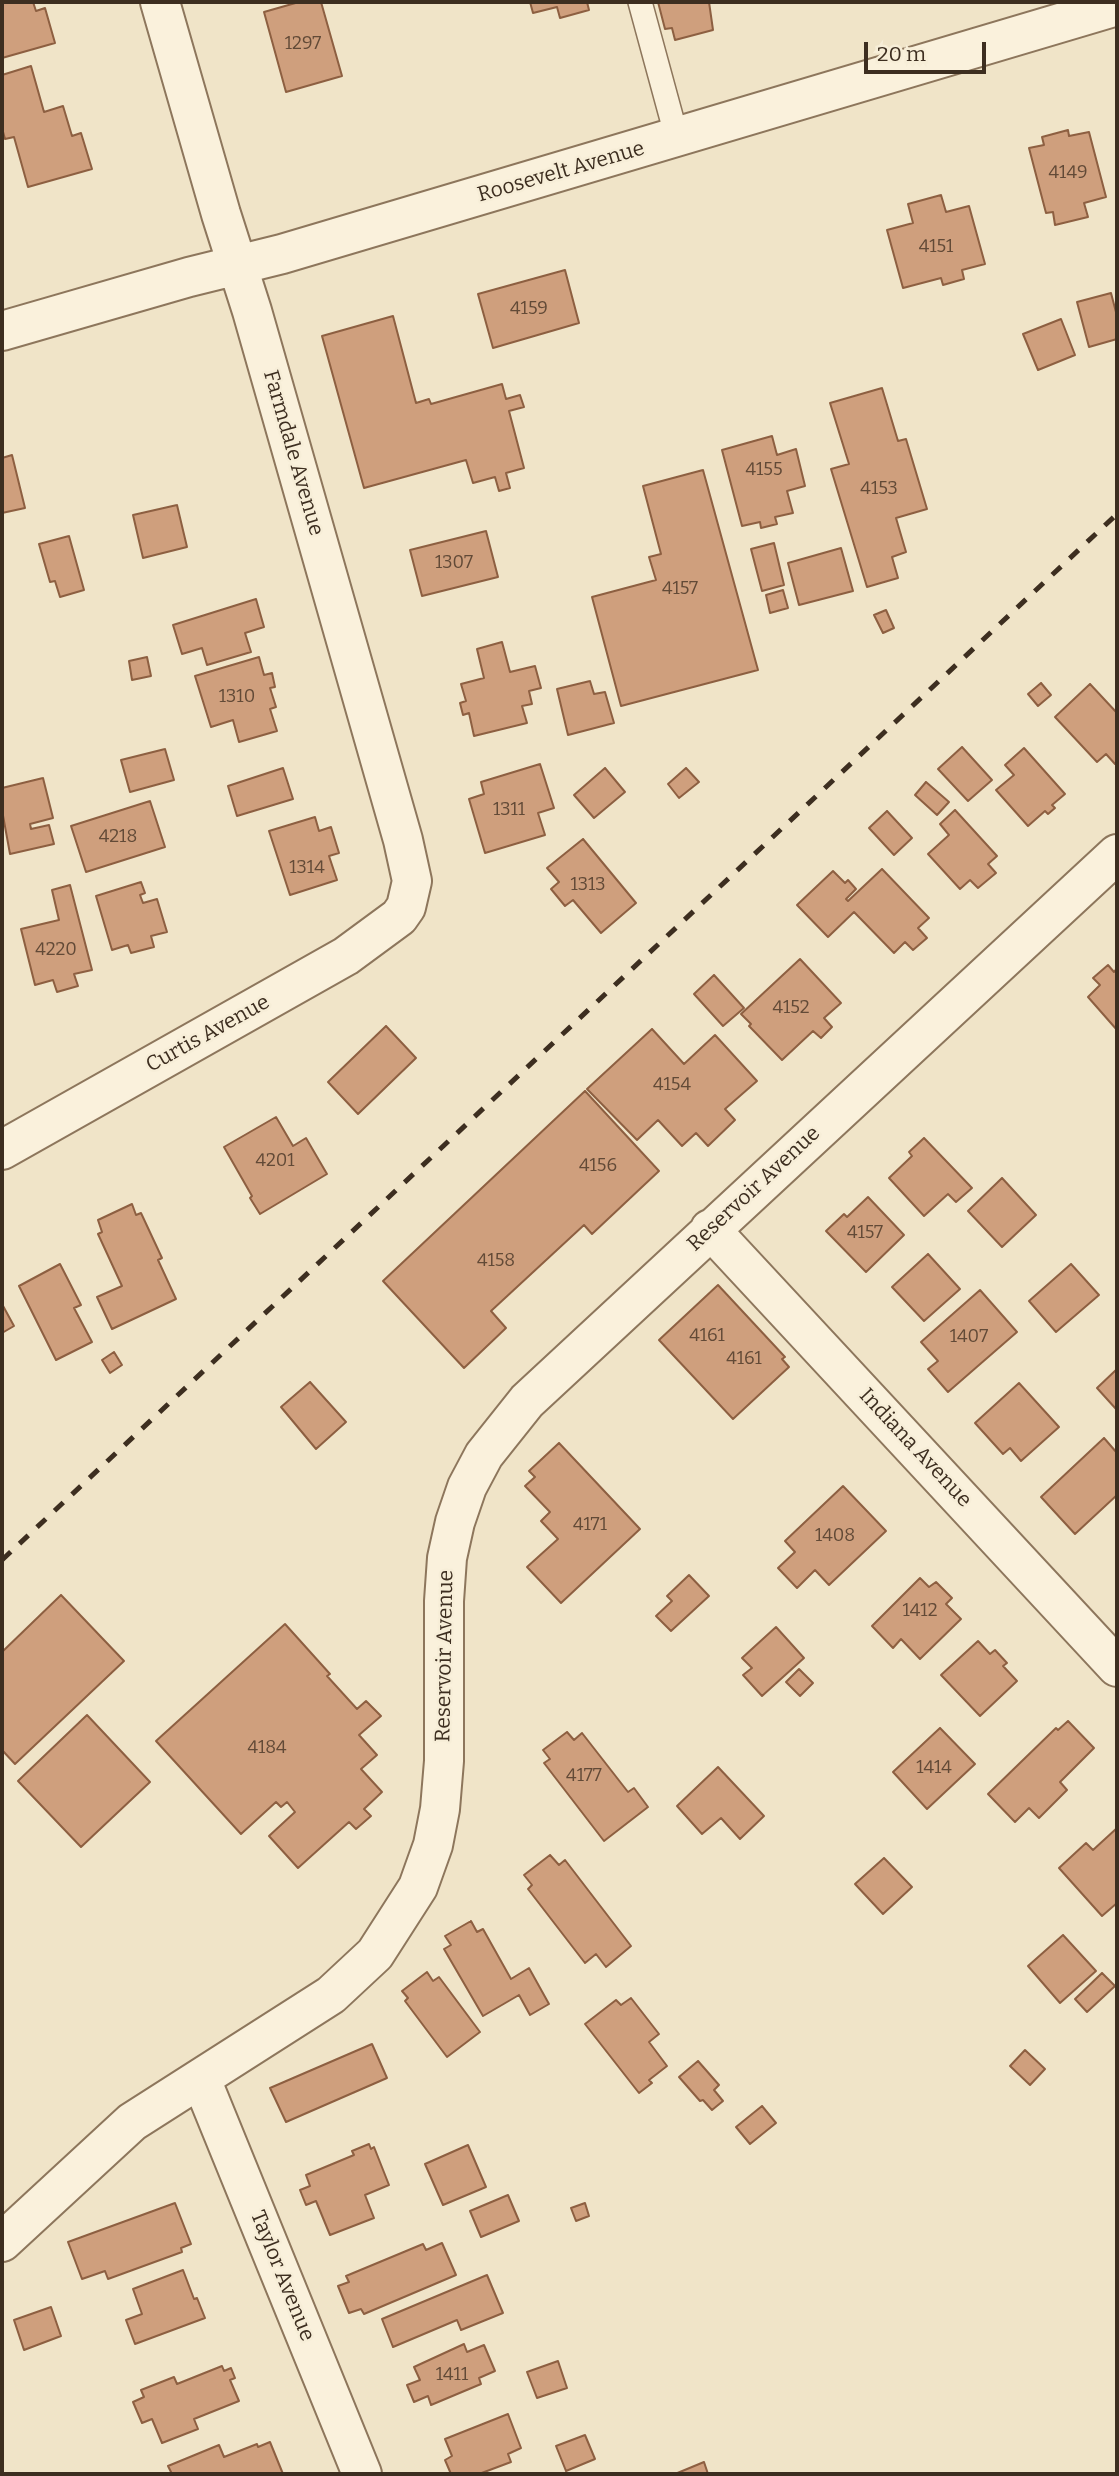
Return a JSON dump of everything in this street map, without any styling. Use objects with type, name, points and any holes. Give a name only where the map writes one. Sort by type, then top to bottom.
[{"type":"street","name":"Farmdale Avenue","points":[[160,2],[403,840],[412,881],[406,907]]},
{"type":"street","name":"Roosevelt Avenue","points":[[2,331],[677,138],[1117,6]]},
{"type":"street","name":"Reservoir Avenue","points":[[2,2242],[132,2122],[331,1995],[374,1954],[418,1887],[433,1844],[440,1809],[444,1761],[444,1601],[447,1558],[455,1522],[467,1487],[484,1455],[527,1401],[1117,854]]},
{"type":"street","name":"Curtis Avenue","points":[[2,1150],[346,956],[399,917],[406,907]]},
{"type":"street","name":"Indiana Avenue","points":[[710,1229],[1117,1667]]},
{"type":"street","name":"Taylor Avenue","points":[[201,2079],[362,2474]]},
{"type":"lane","points":[[640,2],[677,138]]},
{"type":"building","points":[[2,2],[33,2],[36,11],[45,8],[55,43],[2,58]]},
{"type":"building","points":[[299,2],[321,2],[342,76],[286,92],[264,12]]},
{"type":"building","points":[[530,2],[587,2],[589,10],[560,18],[557,7],[533,13]]},
{"type":"building","points":[[658,2],[709,2],[713,30],[675,40],[672,28],[665,29]]},
{"type":"building","points":[[31,66],[44,112],[63,106],[72,136],[81,133],[92,169],[28,187],[14,137],[5,139],[2,128],[2,75]]},
{"type":"building","points":[[1068,130],[1069,136],[1089,132],[1106,197],[1084,203],[1088,217],[1055,225],[1053,212],[1046,213],[1029,148],[1044,145],[1042,137]]},
{"type":"building","points":[[941,195],[946,212],[969,206],[985,264],[962,270],[964,279],[943,285],[941,278],[903,288],[887,230],[913,223],[908,204]]},
{"type":"building","points":[[565,270],[579,323],[493,348],[478,294]]},
{"type":"building","points":[[1111,293],[1117,316],[1117,339],[1089,347],[1077,302]]},
{"type":"building","points":[[393,316],[416,403],[429,399],[431,404],[502,384],[506,399],[520,395],[524,407],[509,411],[524,468],[506,473],[510,488],[499,491],[495,477],[473,483],[466,460],[364,488],[322,336]]},
{"type":"building","points":[[1061,319],[1075,355],[1038,370],[1023,334]]},
{"type":"building","points":[[882,388],[898,441],[906,439],[927,509],[896,518],[906,552],[892,557],[898,578],[867,587],[831,469],[849,464],[830,403]]},
{"type":"building","points":[[772,436],[777,455],[796,449],[805,486],[787,491],[793,513],[775,517],[777,524],[761,528],[760,522],[742,526],[722,450]]},
{"type":"building","points":[[12,455],[25,508],[2,513],[2,458]]},
{"type":"building","points":[[703,470],[758,670],[621,706],[592,597],[656,580],[649,557],[661,554],[643,486]]},
{"type":"building","points":[[177,505],[187,547],[143,558],[133,515]]},
{"type":"building","points":[[486,531],[498,577],[422,596],[410,550]]},
{"type":"building","points":[[69,536],[84,590],[60,597],[55,581],[50,582],[39,544]]},
{"type":"building","points":[[774,543],[784,585],[762,591],[751,549]]},
{"type":"building","points":[[841,548],[853,591],[799,605],[788,563]]},
{"type":"building","points":[[783,590],[788,608],[770,613],[766,595]]},
{"type":"building","points":[[256,599],[264,627],[245,633],[251,652],[207,665],[202,648],[182,654],[173,625]]},
{"type":"building","points":[[886,610],[894,628],[883,633],[874,615]]},
{"type":"building","points":[[502,642],[510,672],[535,666],[541,688],[529,691],[532,704],[522,706],[527,723],[474,736],[469,713],[463,715],[460,703],[466,701],[461,684],[484,678],[477,649]]},
{"type":"building","points":[[147,657],[151,676],[132,680],[129,661]]},
{"type":"building","points":[[259,657],[264,675],[272,673],[275,687],[270,688],[276,707],[270,709],[277,731],[239,742],[233,720],[211,727],[195,676]]},
{"type":"building","points":[[590,681],[594,694],[605,692],[614,723],[568,735],[557,689]]},
{"type":"building","points":[[1041,683],[1051,695],[1038,706],[1028,694]]},
{"type":"building","points":[[1090,684],[1117,713],[1115,764],[1106,754],[1097,762],[1055,717]]},
{"type":"building","points":[[962,747],[992,780],[968,801],[938,769]]},
{"type":"building","points":[[1024,748],[1065,794],[1052,805],[1055,808],[1048,814],[1045,811],[1028,826],[996,790],[1014,775],[1005,765]]},
{"type":"building","points":[[165,749],[174,780],[130,792],[121,760]]},
{"type":"building","points":[[540,764],[554,808],[538,813],[545,835],[485,853],[469,799],[484,794],[481,782]]},
{"type":"building","points":[[283,768],[293,799],[237,816],[228,786]]},
{"type":"building","points":[[605,768],[625,792],[594,818],[574,795]]},
{"type":"building","points":[[686,768],[699,782],[679,798],[668,784]]},
{"type":"building","points":[[43,778],[53,818],[30,824],[31,829],[49,825],[54,844],[10,854],[2,810],[2,788]]},
{"type":"building","points":[[926,782],[949,802],[937,815],[915,795]]},
{"type":"building","points":[[150,801],[165,847],[86,872],[71,826]]},
{"type":"building","points":[[955,810],[997,856],[988,864],[996,873],[978,888],[970,880],[960,889],[928,854],[949,835],[940,824]]},
{"type":"building","points":[[887,811],[912,838],[894,855],[869,828]]},
{"type":"building","points":[[315,817],[319,831],[331,827],[339,853],[329,856],[337,880],[290,895],[269,831]]},
{"type":"building","points":[[583,839],[636,903],[601,933],[573,900],[565,906],[551,889],[559,882],[547,868]]},
{"type":"building","points":[[882,869],[929,918],[918,928],[927,938],[913,950],[905,942],[894,953],[854,912],[828,937],[797,905],[833,871],[845,883],[848,880],[856,889],[846,899],[848,901]]},
{"type":"building","points":[[141,882],[145,893],[140,895],[143,903],[157,899],[167,932],[151,936],[154,947],[131,953],[128,945],[112,950],[96,896]]},
{"type":"building","points":[[70,885],[92,970],[74,974],[78,986],[57,992],[53,980],[35,985],[21,929],[59,920],[52,890]]},
{"type":"building","points":[[800,959],[841,1003],[824,1018],[832,1027],[821,1038],[813,1031],[782,1060],[741,1014]]},
{"type":"building","points":[[1108,965],[1114,972],[1117,968],[1117,1030],[1088,997],[1100,985],[1093,978]]},
{"type":"building","points":[[714,975],[744,1008],[723,1026],[694,994]]},
{"type":"building","points":[[386,1026],[416,1058],[358,1114],[328,1082]]},
{"type":"building","points":[[652,1029],[684,1064],[715,1035],[757,1081],[725,1109],[735,1120],[708,1146],[696,1133],[682,1146],[658,1120],[637,1140],[587,1089]]},
{"type":"building","points":[[585,1091],[659,1171],[592,1234],[584,1225],[491,1311],[506,1328],[464,1368],[383,1281]]},
{"type":"building","points":[[276,1117],[293,1146],[306,1138],[327,1174],[260,1214],[224,1147]]},
{"type":"building","points":[[924,1138],[972,1188],[956,1202],[948,1194],[924,1216],[889,1178],[912,1156],[909,1152]]},
{"type":"building","points":[[1002,1178],[1036,1215],[1002,1247],[968,1211]]},
{"type":"building","points":[[868,1197],[904,1235],[866,1272],[826,1231],[844,1214],[847,1217]]},
{"type":"building","points":[[132,1204],[136,1215],[141,1213],[162,1258],[158,1260],[176,1299],[112,1329],[97,1297],[122,1286],[98,1234],[102,1232],[98,1220]]},
{"type":"building","points":[[928,1254],[960,1289],[924,1321],[892,1287]]},
{"type":"building","points":[[60,1264],[81,1305],[74,1308],[92,1342],[56,1360],[19,1286]]},
{"type":"building","points":[[1071,1264],[1099,1295],[1056,1332],[1029,1301]]},
{"type":"building","points":[[718,1285],[785,1357],[782,1359],[789,1367],[733,1419],[659,1340]]},
{"type":"building","points":[[980,1290],[1017,1332],[948,1392],[928,1369],[938,1361],[921,1342]]},
{"type":"building","points":[[2,1304],[14,1326],[2,1333]]},
{"type":"building","points":[[114,1352],[122,1365],[110,1373],[102,1360]]},
{"type":"building","points":[[1117,1369],[1117,1408],[1116,1409],[1097,1388]]},
{"type":"building","points":[[310,1382],[346,1422],[316,1449],[281,1407]]},
{"type":"building","points":[[1019,1383],[1059,1427],[1021,1461],[1010,1448],[1003,1454],[975,1423]]},
{"type":"building","points":[[1104,1438],[1117,1453],[1117,1495],[1075,1534],[1041,1497]]},
{"type":"building","points":[[559,1443],[640,1529],[561,1603],[527,1567],[558,1539],[541,1521],[550,1512],[525,1486],[535,1477],[529,1471]]},
{"type":"building","points":[[843,1486],[886,1531],[829,1585],[815,1570],[797,1588],[778,1568],[795,1552],[785,1541]]},
{"type":"building","points":[[689,1575],[709,1596],[671,1631],[656,1616],[672,1601],[667,1596]]},
{"type":"building","points":[[920,1578],[929,1587],[936,1582],[952,1598],[946,1604],[961,1619],[920,1659],[901,1639],[893,1648],[872,1626]]},
{"type":"building","points":[[61,1595],[124,1661],[15,1764],[2,1750],[2,1652]]},
{"type":"building","points":[[285,1624],[357,1709],[366,1701],[381,1716],[359,1735],[377,1755],[361,1769],[382,1792],[364,1809],[371,1816],[356,1829],[349,1822],[298,1868],[269,1836],[295,1812],[287,1802],[281,1807],[276,1802],[241,1834],[156,1741]]},
{"type":"building","points":[[776,1627],[804,1658],[762,1696],[743,1675],[752,1668],[742,1658]]},
{"type":"building","points":[[978,1641],[990,1654],[995,1650],[1007,1663],[1003,1666],[1017,1681],[980,1716],[941,1675]]},
{"type":"building","points":[[799,1669],[813,1683],[800,1696],[786,1682]]},
{"type":"building","points":[[87,1715],[150,1782],[81,1847],[18,1781]]},
{"type":"building","points":[[1068,1721],[1094,1748],[1060,1782],[1067,1790],[1039,1818],[1029,1808],[1015,1822],[988,1794],[1056,1728],[1058,1730]]},
{"type":"building","points":[[940,1728],[975,1764],[927,1809],[893,1772]]},
{"type":"building","points":[[567,1732],[574,1740],[582,1733],[628,1792],[634,1788],[648,1807],[604,1841],[544,1763],[550,1759],[543,1750]]},
{"type":"building","points":[[718,1767],[764,1816],[740,1839],[721,1818],[702,1834],[677,1806]]},
{"type":"building","points":[[1117,1828],[1117,1903],[1102,1916],[1059,1868],[1086,1843],[1093,1850]]},
{"type":"building","points":[[550,1855],[559,1865],[565,1860],[631,1946],[606,1967],[596,1954],[585,1963],[528,1889],[532,1885],[524,1875]]},
{"type":"building","points":[[884,1858],[912,1887],[883,1914],[855,1884]]},
{"type":"building","points":[[471,1921],[477,1932],[483,1929],[511,1979],[529,1968],[549,2004],[530,2015],[519,1995],[483,2016],[444,1949],[451,1945],[445,1936]]},
{"type":"building","points":[[1063,1935],[1096,1971],[1060,2003],[1028,1966]]},
{"type":"building","points":[[427,1972],[433,1981],[439,1977],[480,2032],[447,2057],[405,2001],[408,1998],[402,1991]]},
{"type":"building","points":[[1102,1973],[1115,1986],[1087,2012],[1075,1999]]},
{"type":"building","points":[[631,1998],[659,2034],[649,2042],[667,2066],[649,2080],[652,2083],[639,2093],[585,2024],[616,2000],[621,2005]]},
{"type":"building","points":[[372,2044],[387,2078],[286,2122],[270,2088]]},
{"type":"building","points":[[1025,2050],[1045,2069],[1030,2085],[1010,2066]]},
{"type":"building","points":[[698,2061],[719,2085],[714,2090],[723,2101],[712,2110],[703,2100],[700,2101],[679,2077]]},
{"type":"building","points":[[762,2106],[776,2123],[750,2144],[736,2127]]},
{"type":"building","points":[[369,2144],[371,2149],[374,2147],[389,2185],[365,2195],[374,2218],[330,2235],[316,2201],[306,2205],[300,2190],[310,2186],[306,2175],[354,2155],[352,2151]]},
{"type":"building","points":[[468,2145],[486,2187],[443,2205],[425,2164]]},
{"type":"building","points":[[508,2195],[519,2221],[481,2237],[470,2211]]},
{"type":"building","points":[[175,2203],[191,2244],[181,2248],[182,2252],[108,2279],[105,2271],[82,2279],[68,2242]]},
{"type":"building","points":[[585,2203],[589,2216],[576,2221],[571,2208]]},
{"type":"building","points":[[442,2243],[456,2275],[364,2314],[361,2309],[349,2313],[338,2286],[349,2282],[346,2276],[423,2244],[426,2250]]},
{"type":"building","points":[[183,2270],[205,2318],[135,2344],[126,2320],[142,2314],[133,2289]]},
{"type":"building","points":[[487,2275],[503,2313],[461,2330],[457,2320],[393,2347],[382,2319]]},
{"type":"building","points":[[51,2307],[61,2336],[24,2350],[14,2320]]},
{"type":"building","points":[[464,2344],[467,2352],[484,2345],[495,2371],[479,2378],[481,2384],[431,2405],[428,2396],[414,2402],[407,2385],[420,2380],[414,2367]]},
{"type":"building","points":[[558,2361],[567,2388],[537,2398],[527,2372]]},
{"type":"building","points":[[222,2366],[224,2371],[231,2368],[235,2378],[230,2380],[239,2401],[194,2419],[198,2429],[162,2443],[152,2419],[142,2423],[133,2402],[144,2397],[141,2390],[174,2377],[177,2384]]},
{"type":"building","points":[[508,2414],[521,2448],[508,2454],[511,2462],[479,2474],[451,2474],[445,2460],[452,2456],[445,2439]]},
{"type":"building","points":[[585,2435],[595,2459],[566,2471],[556,2446]]},
{"type":"building","points":[[270,2442],[283,2474],[172,2474],[168,2466],[219,2445],[224,2457],[257,2444],[258,2447]]},
{"type":"building","points":[[704,2462],[708,2474],[675,2474]]},
{"type":"railway","points":[[2,1560],[1117,514]]}]
